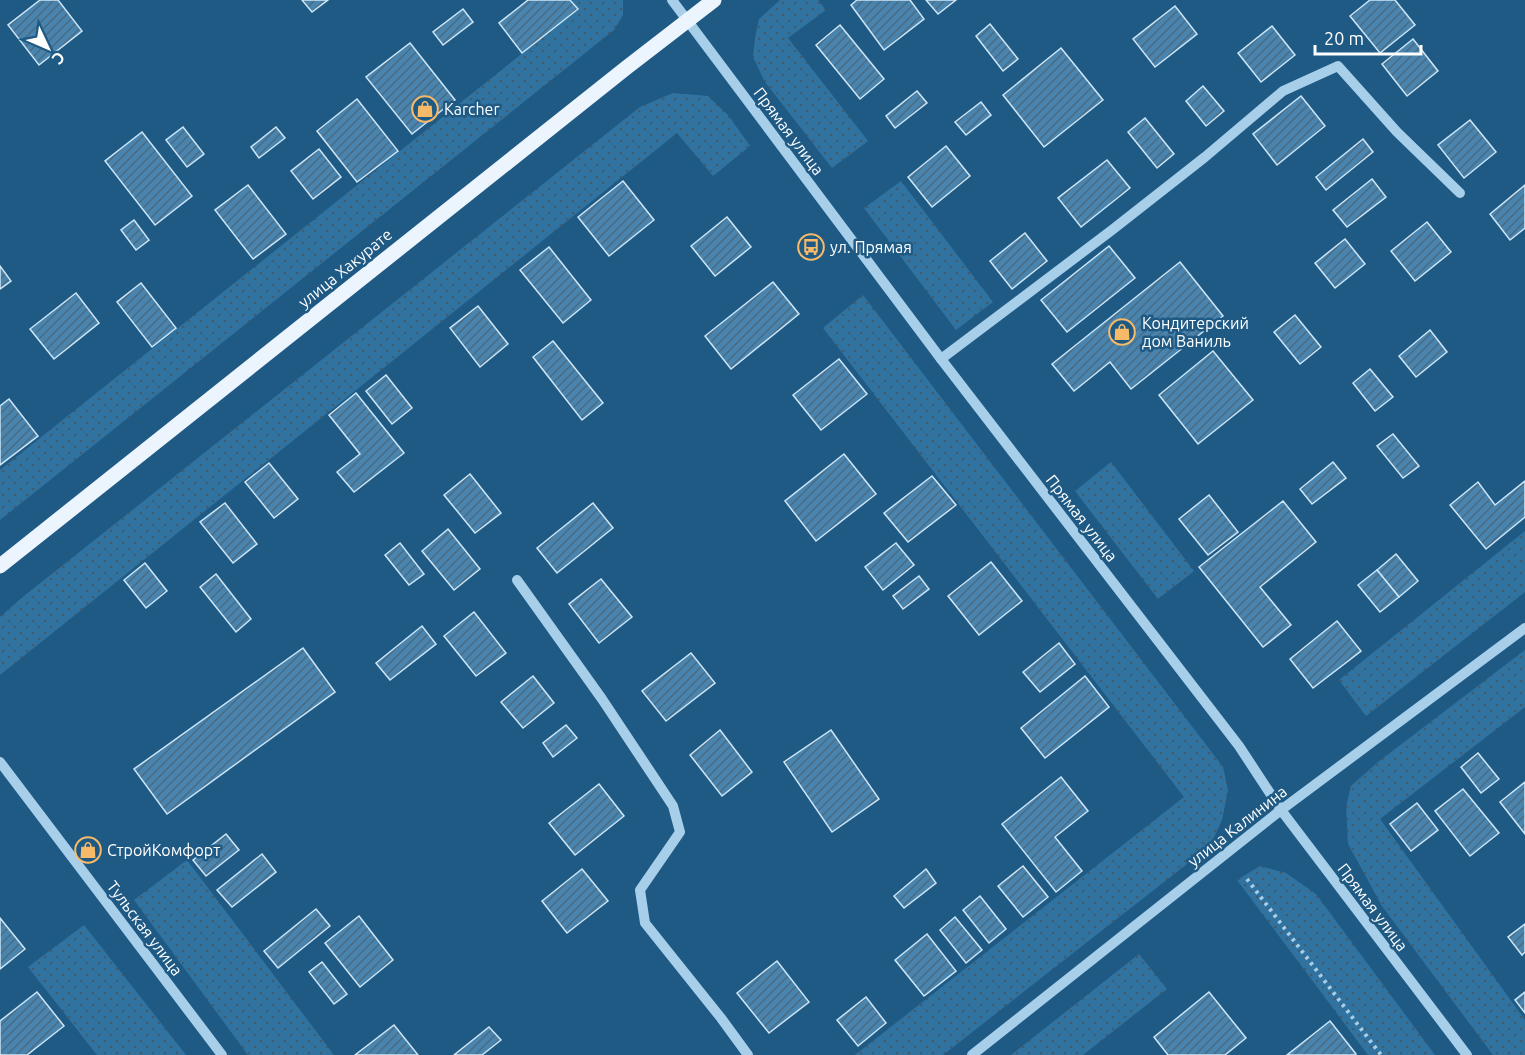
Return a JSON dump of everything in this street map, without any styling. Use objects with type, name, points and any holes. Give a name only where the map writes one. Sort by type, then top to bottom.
[{"type":"main road","name":"улица Хакурате","points":[[0,566],[714,0]]},
{"type":"street","name":"Прямая улица","points":[[672,0],[941,359],[1239,746],[1281,810],[1467,1055]]},
{"type":"street","points":[[941,359],[1121,223],[1205,157],[1283,91],[1338,66],[1396,132],[1460,193]]},
{"type":"street","points":[[517,580],[602,699],[673,806],[680,832],[640,890],[645,923],[748,1055]]},
{"type":"street","name":"улица Калинина","points":[[972,1055],[1281,810],[1525,628]]},
{"type":"street","name":"Тульская улица","points":[[0,762],[222,1055]]},
{"type":"path","points":[[1247,879],[1381,1055]]},
{"type":"shaded area","points":[[572,0],[623,0],[623,15],[614,30],[0,520],[0,470],[578,9]]},
{"type":"shaded area","points":[[780,0],[818,0],[826,10],[788,38],[868,141],[832,168],[765,82],[753,57],[759,19]]},
{"type":"shaded area","points":[[673,93],[708,96],[728,115],[750,146],[713,176],[677,133],[0,675],[0,617],[19,600],[640,107]]},
{"type":"shaded area","points":[[901,181],[993,302],[956,330],[864,208]]},
{"type":"shaded area","points":[[863,295],[1223,767],[1228,790],[1222,820],[1210,846],[943,1055],[855,1055],[1184,797],[823,328]]},
{"type":"shaded area","points":[[1111,462],[1194,571],[1158,599],[1075,491]]},
{"type":"shaded area","points":[[1525,531],[1525,592],[1366,716],[1339,680]]},
{"type":"shaded area","points":[[1525,650],[1525,707],[1380,819],[1525,1020],[1525,1055],[1493,1055],[1382,906],[1348,844],[1346,807],[1351,786],[1378,762]]},
{"type":"shaded area","points":[[187,860],[334,1055],[248,1055],[134,900]]},
{"type":"shaded area","points":[[1260,866],[1286,873],[1316,894],[1435,1055],[1368,1055],[1237,880]]},
{"type":"shaded area","points":[[84,925],[186,1055],[97,1055],[28,967]]},
{"type":"shaded area","points":[[1139,954],[1167,989],[1083,1055],[1011,1055]]},
{"type":"building","points":[[40,0],[58,0],[82,31],[39,65],[8,25]]},
{"type":"building","points":[[302,0],[328,0],[312,12]]},
{"type":"building","points":[[528,0],[570,0],[578,9],[522,53],[499,23]]},
{"type":"building","points":[[857,0],[910,0],[924,19],[884,50],[851,5]]},
{"type":"building","points":[[926,0],[956,0],[938,14]]},
{"type":"building","points":[[1370,0],[1395,0],[1415,25],[1380,53],[1350,16]]},
{"type":"building","points":[[1175,6],[1197,34],[1155,67],[1133,39]]},
{"type":"building","points":[[463,9],[473,22],[443,45],[433,32]]},
{"type":"building","points":[[990,24],[1018,59],[1003,71],[976,36]]},
{"type":"building","points":[[840,25],[884,79],[860,99],[816,45]]},
{"type":"building","points":[[1272,26],[1295,55],[1261,82],[1238,53]]},
{"type":"building","points":[[1413,39],[1438,71],[1407,96],[1382,64]]},
{"type":"building","points":[[410,43],[455,100],[412,134],[366,77]]},
{"type":"building","points":[[1061,48],[1103,100],[1044,147],[1003,95]]},
{"type":"building","points":[[1203,86],[1224,111],[1206,126],[1186,101]]},
{"type":"building","points":[[917,91],[927,103],[895,128],[886,116]]},
{"type":"building","points":[[1301,96],[1325,126],[1277,165],[1253,134]]},
{"type":"building","points":[[357,99],[398,151],[357,182],[317,131]]},
{"type":"building","points":[[981,102],[991,115],[966,135],[955,122]]},
{"type":"building","points":[[1145,118],[1174,154],[1157,168],[1128,132]]},
{"type":"building","points":[[1470,120],[1496,152],[1464,178],[1438,145]]},
{"type":"building","points":[[183,127],[204,154],[187,167],[166,140]]},
{"type":"building","points":[[276,127],[285,138],[259,158],[251,147]]},
{"type":"building","points":[[142,132],[192,196],[155,225],[105,161]]},
{"type":"building","points":[[1363,139],[1373,152],[1326,190],[1316,177]]},
{"type":"building","points":[[946,146],[970,176],[932,207],[908,177]]},
{"type":"building","points":[[319,149],[341,177],[313,199],[291,171]]},
{"type":"building","points":[[1107,160],[1130,188],[1081,227],[1058,198]]},
{"type":"building","points":[[1372,179],[1386,197],[1347,227],[1333,210]]},
{"type":"building","points":[[623,181],[654,220],[609,256],[578,217]]},
{"type":"building","points":[[248,185],[286,234],[253,259],[215,210]]},
{"type":"building","points":[[1525,185],[1525,228],[1510,240],[1490,214]]},
{"type":"building","points":[[727,217],[751,247],[715,276],[691,246]]},
{"type":"building","points":[[134,220],[149,240],[136,250],[121,230]]},
{"type":"building","points":[[1427,222],[1451,252],[1415,281],[1391,251]]},
{"type":"building","points":[[1025,233],[1047,261],[1012,289],[990,261]]},
{"type":"building","points":[[1345,239],[1365,264],[1335,288],[1315,263]]},
{"type":"building","points":[[1109,246],[1135,278],[1067,332],[1041,300]]},
{"type":"building","points":[[549,247],[591,300],[563,323],[520,270]]},
{"type":"building","points":[[1180,262],[1223,316],[1131,389],[1110,362],[1074,391],[1052,364]]},
{"type":"building","points":[[0,266],[11,281],[0,289]]},
{"type":"building","points":[[773,282],[799,314],[731,369],[705,336]]},
{"type":"building","points":[[141,283],[176,328],[152,347],[117,302]]},
{"type":"building","points":[[76,293],[99,323],[54,359],[30,329]]},
{"type":"building","points":[[478,306],[508,344],[480,367],[450,328]]},
{"type":"building","points":[[1295,315],[1321,347],[1300,364],[1274,332]]},
{"type":"building","points":[[1430,330],[1447,352],[1416,377],[1399,356]]},
{"type":"building","points":[[553,341],[603,403],[582,420],[533,357]]},
{"type":"building","points":[[1213,351],[1253,400],[1198,444],[1159,395]]},
{"type":"building","points":[[839,359],[867,394],[821,430],[793,395]]},
{"type":"building","points":[[1370,369],[1393,397],[1375,411],[1353,383]]},
{"type":"building","points":[[386,375],[412,408],[392,424],[366,391]]},
{"type":"building","points":[[356,393],[404,453],[354,492],[337,472],[360,454],[329,415]]},
{"type":"building","points":[[9,399],[38,436],[0,465],[0,406]]},
{"type":"building","points":[[1393,434],[1419,466],[1403,478],[1377,446]]},
{"type":"building","points":[[844,454],[876,494],[816,541],[785,501]]},
{"type":"building","points":[[1333,462],[1346,478],[1312,504],[1300,489]]},
{"type":"building","points":[[269,463],[298,499],[274,518],[245,482]]},
{"type":"building","points":[[470,474],[501,513],[475,533],[444,495]]},
{"type":"building","points":[[932,476],[956,505],[908,542],[884,513]]},
{"type":"building","points":[[1525,481],[1525,517],[1486,549],[1450,505],[1478,482],[1495,505]]},
{"type":"building","points":[[1209,495],[1238,532],[1208,555],[1179,519]]},
{"type":"building","points":[[1283,501],[1316,542],[1260,587],[1291,625],[1263,647],[1199,567]]},
{"type":"building","points":[[225,503],[257,544],[233,563],[200,522]]},
{"type":"building","points":[[593,503],[613,528],[557,573],[537,548]]},
{"type":"building","points":[[448,529],[480,569],[454,590],[422,551]]},
{"type":"building","points":[[400,543],[424,574],[409,585],[385,555]]},
{"type":"building","points":[[896,543],[914,565],[883,590],[865,567]]},
{"type":"building","points":[[1396,554],[1418,581],[1399,597],[1377,570]]},
{"type":"building","points":[[991,562],[1022,601],[979,635],[948,596]]},
{"type":"building","points":[[145,563],[167,591],[146,608],[124,580]]},
{"type":"building","points":[[1377,570],[1399,597],[1380,612],[1358,585]]},
{"type":"building","points":[[216,574],[251,619],[236,632],[200,587]]},
{"type":"building","points":[[919,576],[929,589],[903,609],[893,596]]},
{"type":"building","points":[[601,579],[632,617],[599,643],[569,604]]},
{"type":"building","points":[[474,612],[506,653],[476,676],[444,636]]},
{"type":"building","points":[[1337,621],[1361,651],[1313,688],[1290,659]]},
{"type":"building","points":[[422,626],[436,644],[390,680],[376,663]]},
{"type":"building","points":[[1059,643],[1075,664],[1040,692],[1023,672]]},
{"type":"building","points":[[303,648],[335,692],[167,814],[134,769]]},
{"type":"building","points":[[691,653],[715,683],[666,721],[642,691]]},
{"type":"building","points":[[533,676],[554,703],[523,728],[501,702]]},
{"type":"building","points":[[1085,676],[1109,707],[1045,758],[1021,728]]},
{"type":"building","points":[[566,725],[577,738],[553,757],[543,743]]},
{"type":"building","points":[[720,730],[752,772],[722,796],[690,755]]},
{"type":"building","points":[[831,730],[879,799],[832,832],[784,762]]},
{"type":"building","points":[[1478,753],[1499,779],[1481,793],[1461,767]]},
{"type":"building","points":[[1061,777],[1088,811],[1055,837],[1082,871],[1056,892],[1002,824]]},
{"type":"building","points":[[1525,782],[1525,834],[1500,802]]},
{"type":"building","points":[[599,784],[624,816],[575,855],[549,823]]},
{"type":"building","points":[[1463,789],[1499,833],[1470,856],[1435,811]]},
{"type":"building","points":[[1417,803],[1438,830],[1411,851],[1390,824]]},
{"type":"building","points":[[226,834],[239,850],[206,876],[193,860]]},
{"type":"building","points":[[262,854],[276,872],[232,907],[217,890]]},
{"type":"building","points":[[1023,866],[1048,897],[1023,917],[998,886]]},
{"type":"building","points":[[582,869],[608,901],[567,933],[542,901]]},
{"type":"building","points":[[926,869],[936,883],[904,908],[894,896]]},
{"type":"building","points":[[980,896],[1006,929],[989,943],[963,910]]},
{"type":"building","points":[[316,909],[330,926],[278,968],[264,951]]},
{"type":"building","points":[[359,916],[393,960],[360,987],[325,943]]},
{"type":"building","points":[[955,917],[982,950],[966,963],[940,930]]},
{"type":"building","points":[[0,918],[25,949],[0,969]]},
{"type":"building","points":[[1525,924],[1525,952],[1522,955],[1508,937]]},
{"type":"building","points":[[927,934],[956,971],[924,996],[895,960]]},
{"type":"building","points":[[777,961],[809,1002],[769,1033],[737,993]]},
{"type":"building","points":[[322,962],[347,994],[334,1004],[309,972]]},
{"type":"building","points":[[37,992],[64,1026],[27,1055],[0,1055],[0,1021]]},
{"type":"building","points":[[1209,992],[1246,1038],[1225,1055],[1168,1055],[1154,1037]]},
{"type":"building","points":[[1525,992],[1525,1013],[1515,1000]]},
{"type":"building","points":[[866,997],[886,1023],[858,1046],[837,1020]]},
{"type":"building","points":[[1330,1021],[1355,1055],[1287,1055]]},
{"type":"building","points":[[394,1025],[418,1055],[355,1055]]},
{"type":"building","points":[[489,1027],[501,1040],[482,1055],[454,1055]]},
{"type":"place","name":"Karcher","points":[[425,109]]},
{"type":"place","name":"ул. Прямая","points":[[811,247]]},
{"type":"place","name":"Кондитерский дом Ваниль","points":[[1122,332]]},
{"type":"place","name":"СтройКомфорт","points":[[88,850]]}]
